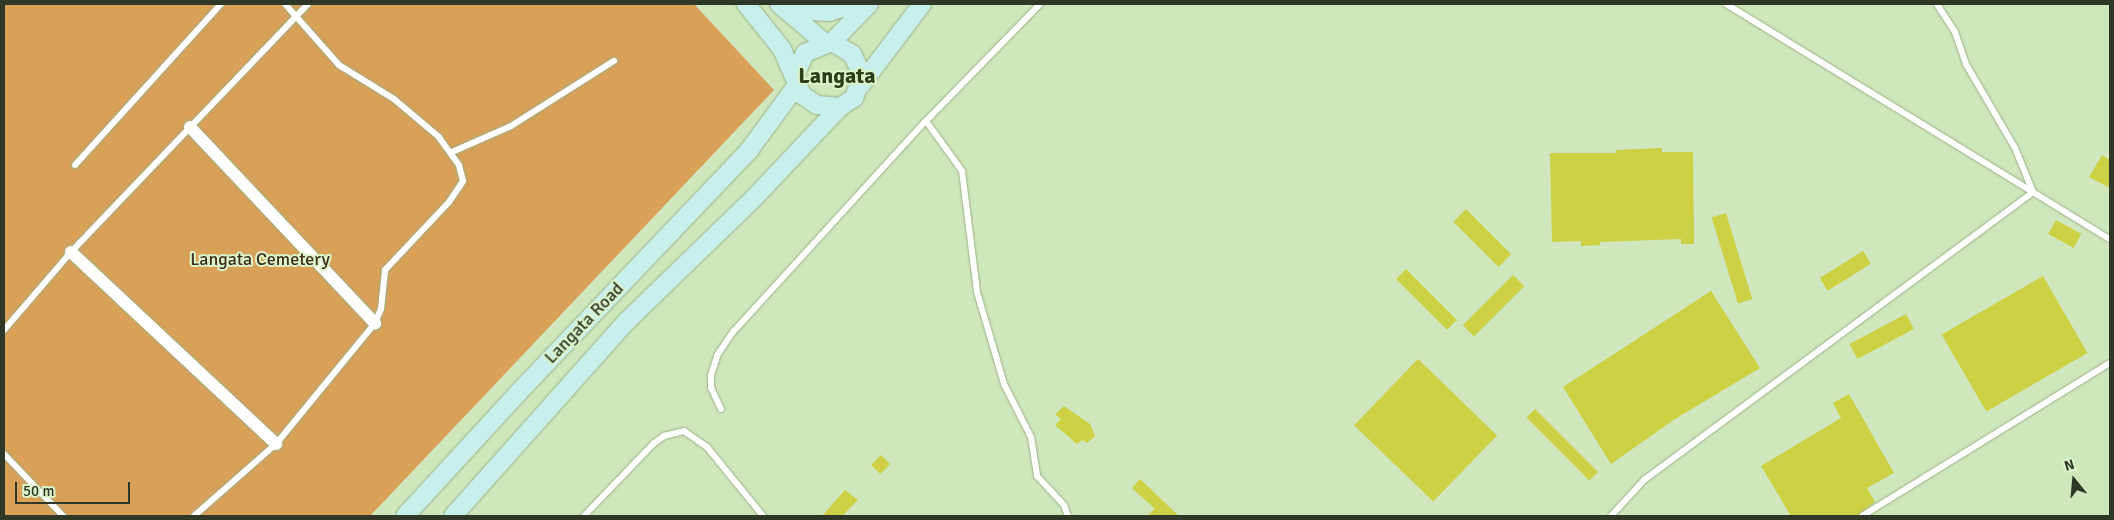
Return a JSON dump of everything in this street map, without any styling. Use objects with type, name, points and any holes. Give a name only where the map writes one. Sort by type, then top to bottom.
[{"type":"main road","points":[[746,4],[782,49],[802,95],[817,105],[840,107],[854,98],[860,86],[922,4]]},
{"type":"main road","points":[[786,7],[806,11],[829,12],[853,4]]},
{"type":"main road","points":[[796,80],[805,53],[828,42],[869,4]]},
{"type":"main road","points":[[786,7],[828,42],[843,46],[859,63],[862,75],[860,86]]},
{"type":"main road","name":"Langata Road","points":[[405,516],[765,132],[796,80]]},
{"type":"main road","name":"Langata Road","points":[[453,516],[627,321],[753,199],[840,107]]},
{"type":"street","points":[[190,127],[375,323]]},
{"type":"street","points":[[71,252],[276,444]]},
{"type":"lane","points":[[75,165],[221,4]]},
{"type":"lane","points":[[194,516],[276,444],[375,323],[381,310],[385,270],[449,202],[464,181],[452,152],[394,99],[339,65],[285,4]]},
{"type":"lane","points":[[4,330],[71,252],[308,4]]},
{"type":"lane","points":[[720,409],[711,388],[711,374],[718,354],[733,332],[926,121],[1040,4]]},
{"type":"lane","points":[[1726,4],[2110,239]]},
{"type":"lane","points":[[1937,4],[1955,32],[1966,64],[2015,148],[2033,192]]},
{"type":"lane","points":[[452,152],[511,126],[614,61]]},
{"type":"lane","points":[[926,121],[962,171],[977,292],[1004,384],[1031,437],[1037,476],[1064,505],[1068,516]]},
{"type":"lane","points":[[1611,516],[1644,480],[2033,192]]},
{"type":"lane","points":[[1862,516],[2110,363]]},
{"type":"lane","points":[[584,516],[653,444],[664,436],[684,431],[707,448],[763,516]]},
{"type":"lane","points":[[4,454],[63,516]]},
{"type":"green space","name":"Langata Cemetery","points":[[4,4],[694,4],[774,90],[370,516],[4,516]]},
{"type":"building","points":[[1662,148],[1662,152],[1693,152],[1694,244],[1681,244],[1681,239],[1600,242],[1600,245],[1581,246],[1581,241],[1552,242],[1550,153],[1616,153],[1616,150]]},
{"type":"building","points":[[2102,155],[2110,160],[2110,188],[2089,177]]},
{"type":"building","points":[[1466,209],[1511,254],[1499,267],[1453,222]]},
{"type":"building","points":[[1726,213],[1752,299],[1738,303],[1712,217]]},
{"type":"building","points":[[2056,220],[2081,234],[2074,248],[2048,234]]},
{"type":"building","points":[[1863,251],[1871,264],[1828,291],[1820,278]]},
{"type":"building","points":[[1406,269],[1457,320],[1447,330],[1396,279]]},
{"type":"building","points":[[1513,275],[1524,286],[1474,337],[1463,325]]},
{"type":"building","points":[[2043,276],[2088,353],[1986,412],[1942,334]]},
{"type":"building","points":[[1711,291],[1760,368],[1675,419],[1611,464],[1563,387]]},
{"type":"building","points":[[1906,314],[1914,329],[1857,359],[1849,344]]},
{"type":"building","points":[[1418,359],[1497,435],[1433,502],[1354,425]]},
{"type":"building","points":[[1849,394],[1894,473],[1867,488],[1875,502],[1857,516],[1791,516],[1761,466],[1841,418],[1833,403]]},
{"type":"building","points":[[1064,406],[1090,424],[1095,436],[1087,443],[1082,440],[1077,444],[1055,425],[1061,419],[1055,414]]},
{"type":"building","points":[[1535,409],[1598,472],[1589,480],[1527,417]]},
{"type":"building","points":[[881,455],[890,464],[880,474],[871,465]]},
{"type":"building","points":[[1140,479],[1179,516],[1147,516],[1155,509],[1132,488]]},
{"type":"building","points":[[845,490],[858,500],[842,516],[822,516]]},
{"type":"district","name":"Langata","points":[[837,76]]}]
